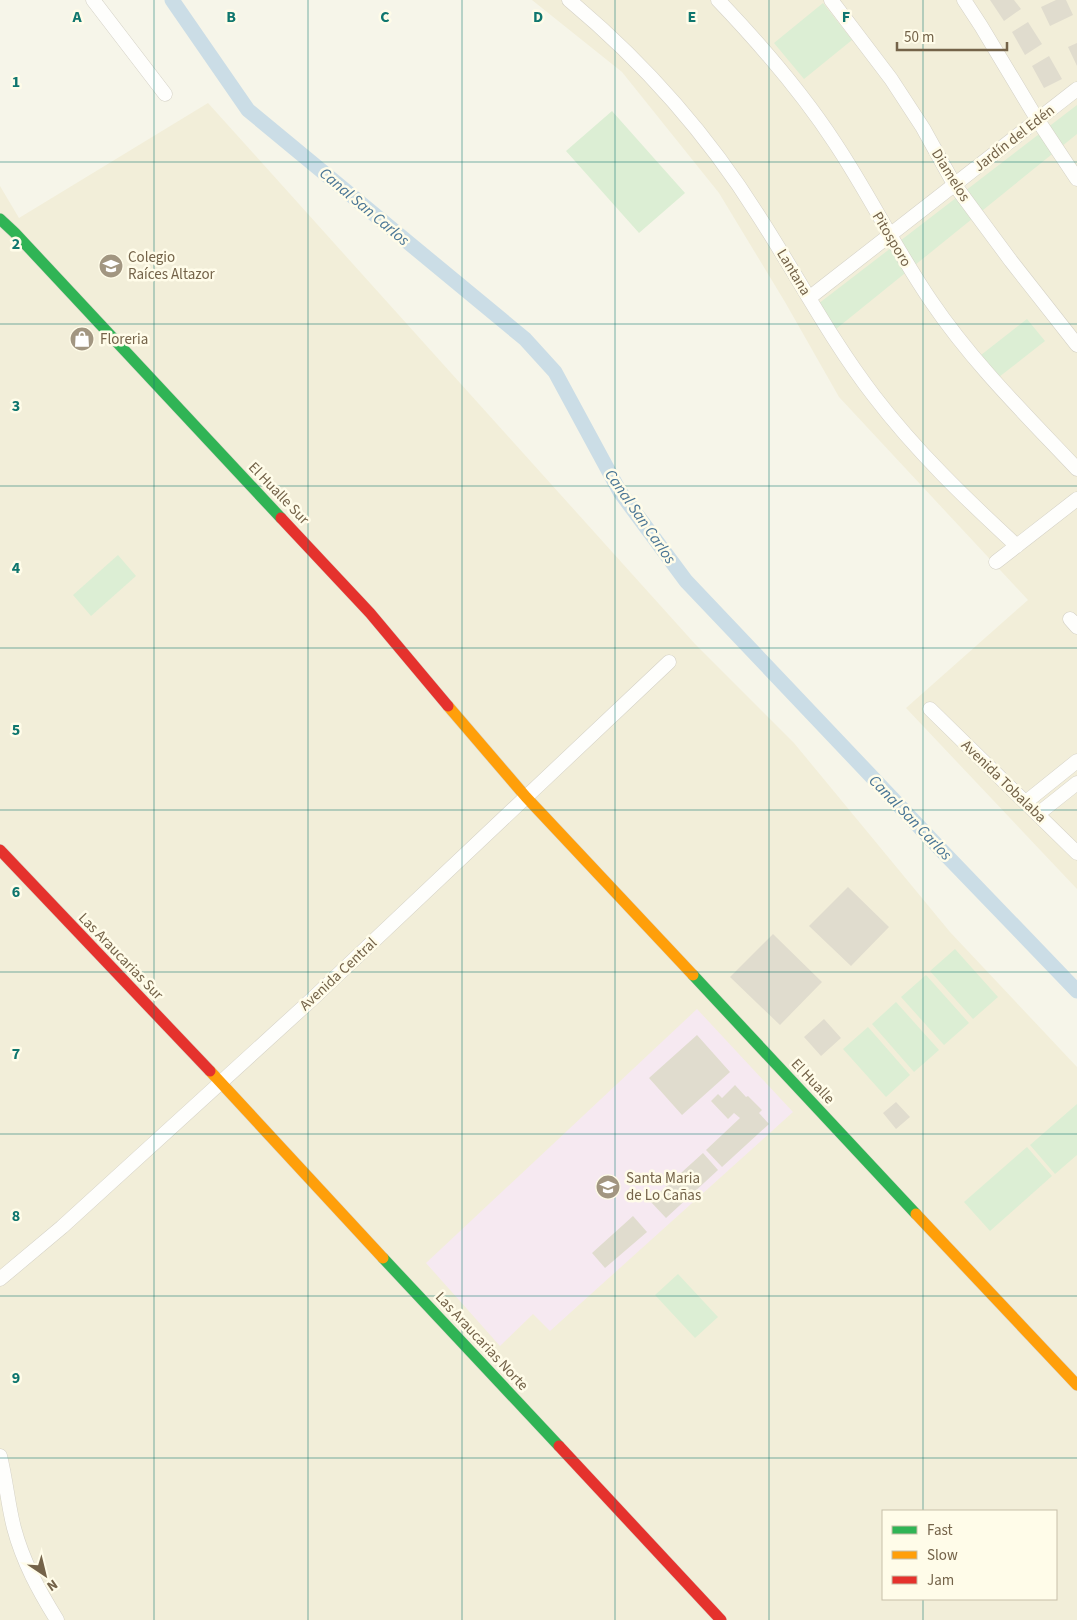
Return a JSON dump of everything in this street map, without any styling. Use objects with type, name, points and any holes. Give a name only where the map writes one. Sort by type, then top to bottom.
[{"type":"street","points":[[93,0],[165,94]]},
{"type":"street","name":"Lantana","points":[[570,0],[639,64],[698,132],[745,194],[856,371],[894,421],[926,458],[1017,546]]},
{"type":"street","name":"Pitosporo","points":[[718,0],[773,60],[816,114],[931,301],[967,350],[1077,469]]},
{"type":"street","name":"Diamelos","points":[[831,0],[891,79],[923,128],[954,184],[1077,345]]},
{"type":"street","points":[[964,0],[1037,119],[1077,179]]},
{"type":"street","name":"Jardín del Edén","points":[[809,298],[1077,88]]},
{"type":"street","name":"El Hualle Sur","points":[[0,219],[370,613],[526,797]]},
{"type":"street","points":[[996,562],[1077,499]]},
{"type":"street","name":"Avenida Central","points":[[0,1279],[62,1227],[221,1083],[669,662]]},
{"type":"street","name":"Avenida Tobalaba","points":[[930,709],[1077,853]]},
{"type":"street","points":[[1026,802],[1077,761]]},
{"type":"street","points":[[1038,814],[1077,783]]},
{"type":"street","name":"El Hualle","points":[[526,797],[1077,1385]]},
{"type":"street","name":"Las Araucarias Sur","points":[[0,850],[221,1083]]},
{"type":"street","name":"Las Araucarias Norte","points":[[221,1083],[721,1620]]},
{"type":"street","points":[[0,1456],[14,1528],[22,1553],[32,1577],[57,1620]]},
{"type":"shaded area","points":[[532,0],[1077,0],[1077,889],[906,708],[1028,600],[839,397],[785,302],[719,193],[622,72]]},
{"type":"shaded area","points":[[208,103],[695,644],[794,743],[950,932],[1077,1067],[1077,1620],[0,1620],[0,186],[19,218]]},
{"type":"shaded area","name":"Santa Maria de Lo Cañas","points":[[697,1009],[793,1112],[550,1331],[533,1314],[500,1346],[426,1263]]},
{"type":"green space","points":[[823,3],[852,40],[804,79],[774,43]]},
{"type":"green space","points":[[1077,105],[1077,134],[836,329],[818,304]]},
{"type":"green space","points":[[612,111],[685,193],[639,233],[566,151]]},
{"type":"green space","points":[[1027,319],[1045,341],[999,377],[981,355]]},
{"type":"green space","points":[[118,555],[136,576],[91,616],[73,595]]},
{"type":"green space","points":[[955,949],[998,997],[973,1019],[930,971]]},
{"type":"green space","points":[[926,975],[969,1023],[944,1045],[901,997]]},
{"type":"green space","points":[[896,1002],[939,1050],[914,1072],[872,1024]]},
{"type":"green space","points":[[868,1027],[910,1075],[886,1097],[843,1049]]},
{"type":"green space","points":[[1077,1104],[1077,1155],[1055,1174],[1030,1145]]},
{"type":"green space","points":[[1027,1147],[1052,1176],[990,1231],[964,1202]]},
{"type":"green space","points":[[678,1274],[718,1317],[695,1338],[655,1295]]},
{"type":"building","points":[[990,0],[1014,0],[1021,9],[1004,21]]},
{"type":"building","points":[[1056,0],[1066,0],[1073,15],[1050,26],[1041,7]]},
{"type":"building","points":[[1028,22],[1042,44],[1025,55],[1012,32]]},
{"type":"building","points":[[1077,43],[1077,66],[1068,47]]},
{"type":"building","points":[[1049,56],[1062,79],[1044,88],[1032,66]]},
{"type":"building","points":[[848,887],[889,927],[851,966],[809,926]]},
{"type":"building","points":[[773,934],[822,982],[780,1025],[730,977]]},
{"type":"building","points":[[824,1019],[841,1038],[821,1056],[804,1037]]},
{"type":"building","points":[[697,1035],[730,1072],[682,1115],[649,1078]]},
{"type":"building","points":[[735,1085],[762,1110],[759,1113],[769,1124],[722,1167],[706,1150],[740,1118],[734,1113],[728,1119],[711,1101],[718,1094],[722,1098]]},
{"type":"building","points":[[896,1102],[910,1117],[896,1129],[883,1113]]},
{"type":"building","points":[[703,1153],[718,1170],[666,1218],[650,1201]]},
{"type":"building","points":[[633,1216],[647,1232],[605,1268],[592,1253]]},
{"type":"waterway","name":"Canal San Carlos","points":[[172,0],[248,110],[525,339],[555,372],[620,492],[686,581],[1077,991]]},
{"type":"traffic: fast","points":[[0,219],[281,518]]},
{"type":"traffic: fast","points":[[693,975],[916,1214]]},
{"type":"traffic: fast","points":[[383,1258],[559,1446]]},
{"type":"traffic: slow","points":[[448,706],[526,797],[693,975]]},
{"type":"traffic: slow","points":[[210,1071],[383,1258]]},
{"type":"traffic: slow","points":[[916,1214],[1077,1385]]},
{"type":"traffic: jam","points":[[281,518],[370,613],[448,706]]},
{"type":"traffic: jam","points":[[0,850],[210,1071]]},
{"type":"traffic: jam","points":[[559,1446],[721,1620]]},
{"type":"place","name":"Colegio Raíces Altazor","points":[[111,266]]},
{"type":"place","name":"Floreria","points":[[82,339]]},
{"type":"place","name":"Santa Maria de Lo Cañas","points":[[608,1187]]}]
